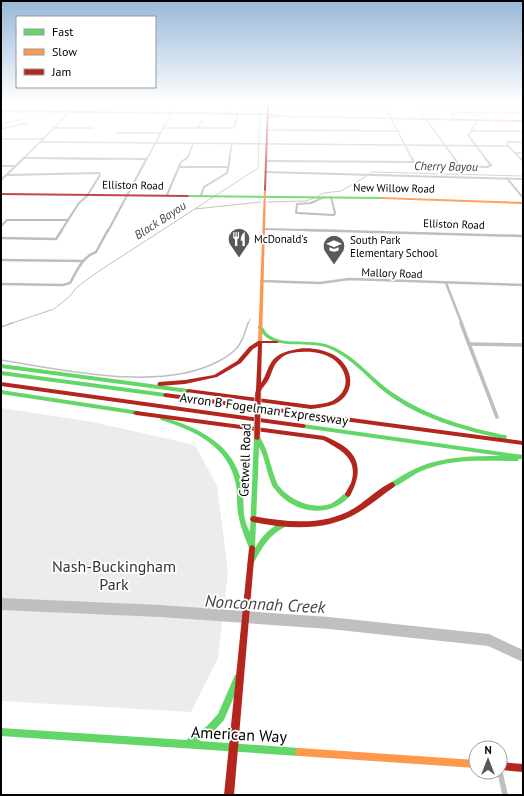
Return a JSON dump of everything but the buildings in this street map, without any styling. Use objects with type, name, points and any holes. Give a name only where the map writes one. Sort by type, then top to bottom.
[{"type":"main road","name":"Getwell Road","points":[[229,795],[252,546],[265,200],[265,139]]},
{"type":"main road","name":"Elliston Road","points":[[1,194],[220,195],[265,200]]},
{"type":"main road","name":"New Willow Road","points":[[265,200],[331,197],[407,198],[523,203]]},
{"type":"main road","points":[[260,327],[271,338],[293,342]]},
{"type":"main road","points":[[108,380],[163,384],[204,379],[221,373],[235,365],[244,358],[251,348],[260,342],[321,344],[337,350],[398,399],[431,417],[468,430],[523,442]]},
{"type":"main road","points":[[1,366],[311,407],[327,405],[340,398],[346,390],[349,379],[346,368],[334,357],[319,351],[299,350],[290,352],[278,359],[258,392]]},
{"type":"main road","name":"Avron B Fogelman Expressway","points":[[1,373],[523,442]]},
{"type":"main road","name":"Avron B Fogelman Expressway","points":[[1,384],[523,458]]},
{"type":"main road","points":[[1,392],[324,438],[342,447],[350,456],[356,473],[353,489],[343,501],[330,507],[314,509],[295,504],[281,494],[273,482],[269,472],[266,454],[257,437]]},
{"type":"main road","points":[[136,412],[193,428],[209,437],[222,449],[236,473],[241,497],[242,519],[252,546]]},
{"type":"main road","points":[[253,519],[287,524],[318,524],[347,516],[402,477],[432,464],[471,458],[523,458]]},
{"type":"main road","points":[[250,564],[266,534],[274,528],[287,524]]},
{"type":"main road","points":[[186,744],[210,729],[221,717],[241,672]]},
{"type":"main road","name":"American Way","points":[[1,732],[468,763]]},
{"type":"main road","points":[[508,767],[523,768]]},
{"type":"street","points":[[1,180],[43,139]]},
{"type":"street","points":[[1,284],[63,285],[70,283],[83,261],[90,254],[96,252],[156,139]]},
{"type":"street","points":[[266,161],[414,162],[403,139]]},
{"type":"street","points":[[439,139],[460,166],[490,167],[491,165],[471,139]]},
{"type":"street","points":[[40,142],[508,146]]},
{"type":"street","points":[[523,142],[507,142],[506,144],[523,161]]},
{"type":"street","points":[[167,195],[181,162],[188,157],[193,144]]},
{"type":"street","points":[[201,195],[204,188],[227,173],[232,144]]},
{"type":"street","points":[[515,153],[523,153]]},
{"type":"street","points":[[23,158],[146,159]]},
{"type":"street","points":[[1,166],[15,166]]},
{"type":"street","points":[[179,167],[228,167]]},
{"type":"street","points":[[265,172],[523,179]]},
{"type":"street","points":[[1,238],[56,239],[79,203],[88,194],[100,175],[99,173],[7,175]]},
{"type":"street","points":[[507,178],[523,198]]},
{"type":"street","points":[[324,197],[311,202],[297,204],[296,213],[319,216],[334,215],[335,213],[331,197]]},
{"type":"street","points":[[1,226],[7,220],[68,220]]},
{"type":"street","name":"Elliston Road","points":[[264,229],[523,236]]},
{"type":"street","points":[[1,260],[83,261]]},
{"type":"street","name":"Mallory Road","points":[[261,281],[320,283],[349,279],[523,285]]},
{"type":"street","points":[[446,283],[497,417]]},
{"type":"street","points":[[469,344],[523,345]]},
{"type":"street","points":[[502,780],[505,795]]},
{"type":"green space","name":"Nash-Buckingham Park","points":[[1,408],[93,422],[195,445],[217,486],[228,572],[218,658],[191,712],[1,701]]},
{"type":"waterway","name":"Black Bayou","points":[[12,323],[54,309],[70,296],[76,288],[96,273],[258,168],[259,139]]},
{"type":"waterway","name":"Cherry Bayou","points":[[369,174],[372,172],[523,176]]},
{"type":"waterway","name":"Cherry Bayou","points":[[318,196],[324,193],[341,191],[367,176]]},
{"type":"waterway","name":"Cherry Bayou","points":[[268,202],[306,201],[314,198]]},
{"type":"waterway","name":"Cherry Bayou","points":[[195,209],[261,202]]},
{"type":"waterway","points":[[248,324],[250,319]]},
{"type":"waterway","name":"Black Bayou","points":[[1,327],[12,323]]},
{"type":"waterway","points":[[1,360],[53,369],[111,376],[168,376],[194,371],[226,357],[240,344],[248,323]]},
{"type":"waterway","name":"Nonconnah Creek","points":[[1,604],[160,611],[329,623],[489,640],[523,656]]},
{"type":"traffic: fast","points":[[188,196],[382,198]]},
{"type":"traffic: fast","points":[[260,327],[269,337],[277,341],[315,343],[338,351],[352,361],[379,385],[413,408],[427,415],[457,426],[504,437]]},
{"type":"traffic: fast","points":[[1,366],[188,391]]},
{"type":"traffic: fast","points":[[1,373],[165,395]]},
{"type":"traffic: fast","points":[[1,392],[139,413]]},
{"type":"traffic: fast","points":[[163,419],[188,427],[200,433],[211,440],[229,458],[239,483],[242,518],[252,546]]},
{"type":"traffic: fast","points":[[303,426],[523,457]]},
{"type":"traffic: fast","points":[[252,548],[257,437]]},
{"type":"traffic: fast","points":[[257,437],[264,451],[275,485],[290,500],[310,508],[330,507],[340,502],[348,494]]},
{"type":"traffic: fast","points":[[392,485],[407,475],[422,468],[451,460],[482,458],[516,459]]},
{"type":"traffic: fast","points":[[250,564],[267,536],[283,525]]},
{"type":"traffic: fast","points":[[186,745],[210,729],[221,717],[238,678]]},
{"type":"traffic: fast","points":[[1,732],[299,752]]},
{"type":"traffic: slow","points":[[260,342],[265,190]]},
{"type":"traffic: slow","points":[[382,198],[523,203]]},
{"type":"traffic: slow","points":[[299,752],[468,763]]},
{"type":"traffic: jam","points":[[265,190],[267,139]]},
{"type":"traffic: jam","points":[[1,194],[188,196]]},
{"type":"traffic: jam","points":[[258,393],[260,342]]},
{"type":"traffic: jam","points":[[159,384],[185,382],[215,376],[239,362],[251,348],[260,342],[277,342]]},
{"type":"traffic: jam","points":[[188,391],[311,407],[327,405],[339,399],[349,384],[346,371],[341,363],[334,357],[316,350],[296,350],[277,359],[273,364],[266,380],[258,390]]},
{"type":"traffic: jam","points":[[1,384],[303,426]]},
{"type":"traffic: jam","points":[[257,437],[258,393]]},
{"type":"traffic: jam","points":[[165,395],[523,443]]},
{"type":"traffic: jam","points":[[136,413],[324,438],[344,449],[353,462],[356,472],[348,494]]},
{"type":"traffic: jam","points":[[253,519],[293,525],[306,525],[333,521],[357,510],[392,485]]},
{"type":"traffic: jam","points":[[229,795],[252,548]]},
{"type":"traffic: jam","points":[[508,767],[523,768]]},
{"type":"place","name":"McDonald's","points":[[239,258]]},
{"type":"place","name":"South Park Elementary School","points":[[334,266]]}]
